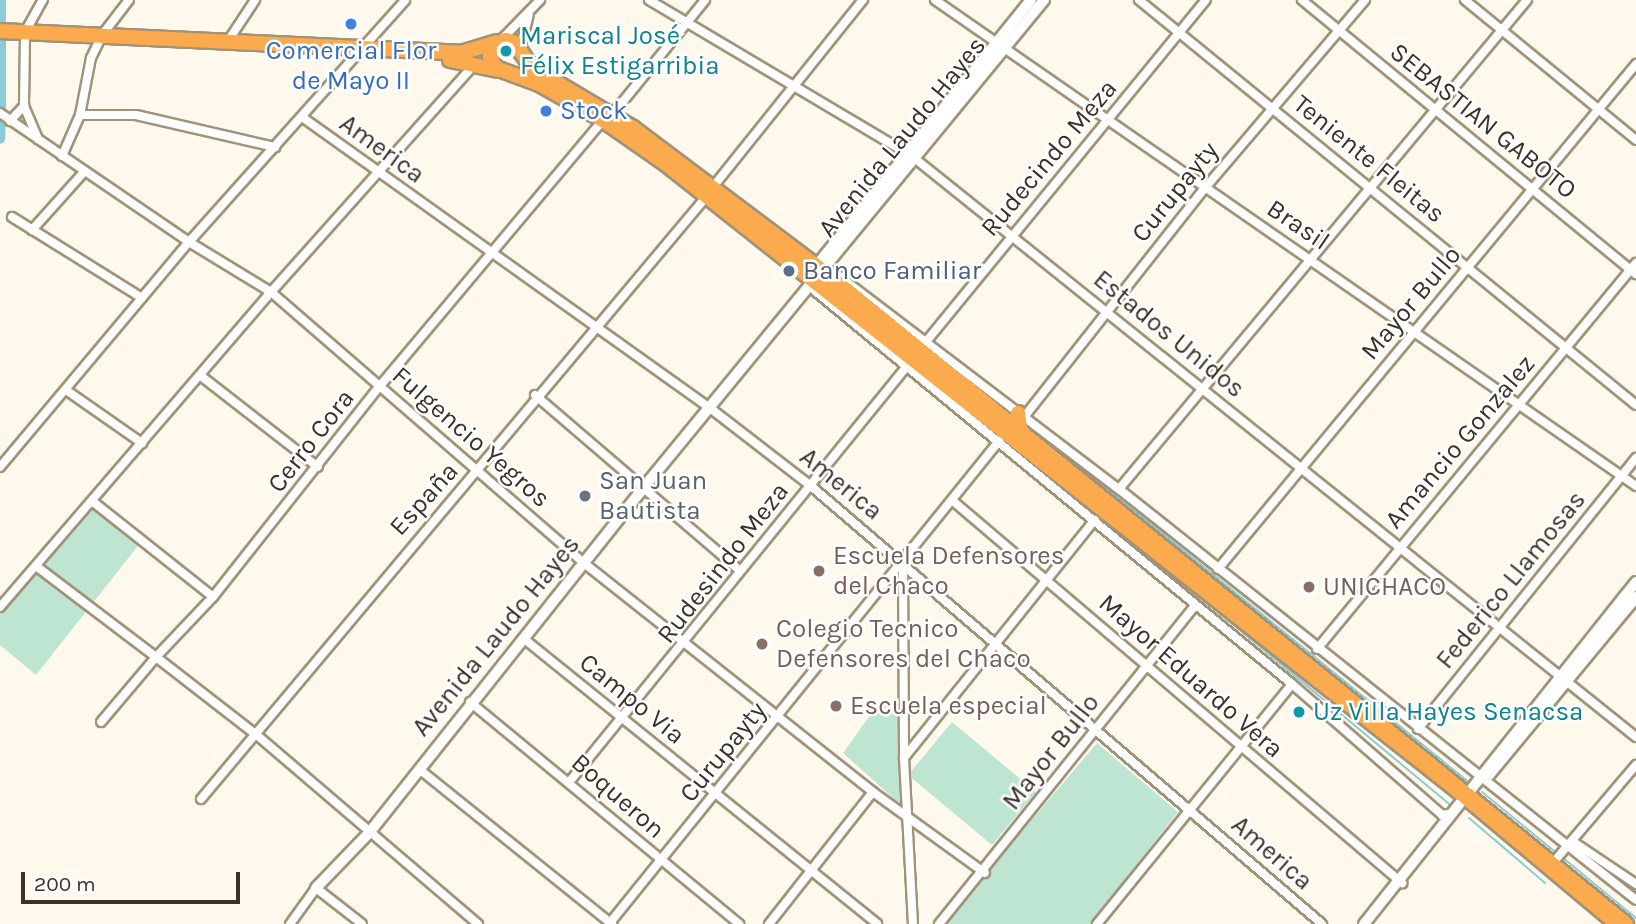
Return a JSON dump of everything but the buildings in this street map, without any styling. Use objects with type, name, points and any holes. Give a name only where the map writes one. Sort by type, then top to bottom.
[{"type":"highway","points":[[12,32],[461,53],[510,40],[532,68],[608,117],[710,191],[1626,924]]},
{"type":"highway","points":[[499,41],[489,57],[502,71]]},
{"type":"highway","points":[[365,50],[476,63],[539,84],[608,117]]},
{"type":"highway","points":[[502,71],[515,68],[521,52]]},
{"type":"highway","points":[[814,276],[1021,434],[1617,924]]},
{"type":"highway","points":[[1021,415],[1021,434]]},
{"type":"street","points":[[38,139],[24,106],[12,32],[43,0]]},
{"type":"street","points":[[62,156],[80,115],[91,58],[102,35],[129,0]]},
{"type":"street","points":[[227,42],[255,0]]},
{"type":"street","points":[[0,467],[189,242],[365,50],[405,0]]},
{"type":"street","points":[[499,41],[540,0]]},
{"type":"street","name":"Estados Unidos","points":[[649,0],[797,84],[910,155],[1013,233],[1106,311],[1636,737]]},
{"type":"street","name":"Cerro Cora","points":[[101,722],[156,657],[213,597],[379,387],[705,0]]},
{"type":"street","name":"España","points":[[201,800],[254,733],[479,471],[535,395],[597,327],[710,191],[863,0]]},
{"type":"street","name":"Brasil","points":[[936,0],[1002,43],[1205,188],[1416,330],[1636,486]]},
{"type":"street","name":"Avenida Laudo Hayes","points":[[1002,43],[1031,0]]},
{"type":"street","name":"Avenida Laudo Hayes","points":[[316,888],[369,833],[470,702],[910,155],[1002,43],[1044,0]]},
{"type":"street","name":"Teniente Fleitas","points":[[1139,0],[1636,405]]},
{"type":"street","name":"Rudecindo Meza","points":[[925,343],[1206,0]]},
{"type":"street","name":"SEBASTIAN GABOTO","points":[[1302,0],[1634,269]]},
{"type":"street","name":"Curupayty","points":[[1021,415],[1272,107],[1365,0]]},
{"type":"street","points":[[1465,0],[1636,140]]},
{"type":"street","points":[[1119,489],[1373,190],[1527,0]]},
{"type":"street","points":[[521,52],[530,12]]},
{"type":"street","points":[[0,607],[271,292],[476,63]]},
{"type":"street","name":"Mayor Bullo","points":[[1218,569],[1636,64]]},
{"type":"street","points":[[10,121],[24,106]]},
{"type":"street","name":"Fulgencio Yegros","points":[[0,113],[189,242],[271,292],[582,562],[873,792],[985,873]]},
{"type":"street","points":[[80,115],[136,115],[275,147]]},
{"type":"street","name":"America","points":[[302,117],[377,174],[495,252],[708,406],[811,486],[903,561],[1322,924]]},
{"type":"street","points":[[32,230],[85,171]]},
{"type":"street","points":[[12,217],[142,298]]},
{"type":"street","name":"Amancio Gonzalez","points":[[1317,649],[1517,404],[1634,269]]},
{"type":"street","points":[[814,276],[847,281],[1119,489],[1418,729],[1570,843],[1636,900]]},
{"type":"street","points":[[814,276],[907,366],[1292,684],[1447,816]]},
{"type":"street","name":"Rudesindo Meza","points":[[570,781],[685,645],[740,571],[907,366]]},
{"type":"street","points":[[201,376],[318,467]]},
{"type":"street","points":[[66,390],[142,443]]},
{"type":"street","points":[[535,395],[740,571]]},
{"type":"street","name":"Curupayty","points":[[610,924],[999,441]]},
{"type":"street","name":"Federico Llamosas","points":[[1418,729],[1636,458]]},
{"type":"street","points":[[92,501],[213,597]]},
{"type":"street","name":"Mayor Eduardo Vera","points":[[953,501],[1400,882]]},
{"type":"street","points":[[904,758],[1049,581],[1095,520]]},
{"type":"street","points":[[903,561],[904,758],[913,924]]},
{"type":"street","points":[[36,566],[254,733],[478,924]]},
{"type":"street","points":[[1483,778],[1488,765],[1632,601],[1636,582]]},
{"type":"street","name":"Mayor Bullo","points":[[939,924],[985,873],[1095,729],[1195,606]]},
{"type":"street","name":"Campo Via","points":[[523,638],[877,924]]},
{"type":"street","points":[[1366,924],[1564,679]]},
{"type":"street","points":[[1097,924],[1292,684]]},
{"type":"street","name":"Boqueron","points":[[470,702],[570,781],[739,924]]},
{"type":"street","points":[[1552,864],[1636,765]]},
{"type":"street","points":[[419,769],[518,845],[610,924]]},
{"type":"street","points":[[769,924],[873,792]]},
{"type":"street","points":[[1400,882],[1447,816],[1466,798]]},
{"type":"street","points":[[1570,843],[1636,884]]},
{"type":"street","points":[[290,924],[316,888],[362,924]]},
{"type":"green space","points":[[92,501],[141,542],[36,675],[0,645],[0,607]]},
{"type":"green space","points":[[881,700],[898,716],[902,806],[843,753]]},
{"type":"green space","points":[[952,722],[1036,792],[992,845],[908,775]]},
{"type":"green space","points":[[1097,743],[1178,812],[1090,924],[943,924]]},
{"type":"waterway","points":[[2,0],[2,107]]},
{"type":"waterway","points":[[1,139],[2,121]]},
{"type":"waterway","points":[[0,143],[1,139]]},
{"type":"waterway","points":[[1051,443],[1471,784]]},
{"type":"waterway","points":[[1159,563],[1450,805]]},
{"type":"waterway","points":[[1482,792],[1554,851]]},
{"type":"waterway","points":[[1469,818],[1545,883]]},
{"type":"waterway","points":[[1563,858],[1636,918]]},
{"type":"place","name":"Comercial Flor de Mayo II","points":[[351,24]]},
{"type":"place","name":"Mariscal José Félix Estigarribia","points":[[506,51]]},
{"type":"place","name":"Stock","points":[[546,111]]},
{"type":"place","name":"Banco Familiar","points":[[789,271]]},
{"type":"place","name":"San Juan Bautista","points":[[585,496]]},
{"type":"place","name":"Escuela Defensores del Chaco","points":[[819,571]]},
{"type":"place","name":"UNICHACO","points":[[1309,587]]},
{"type":"place","name":"Colegio Tecnico Defensores del Chaco","points":[[762,644]]},
{"type":"place","name":"Escuela especial","points":[[836,706]]},
{"type":"place","name":"Uz Villa Hayes Senacsa","points":[[1299,712]]}]
